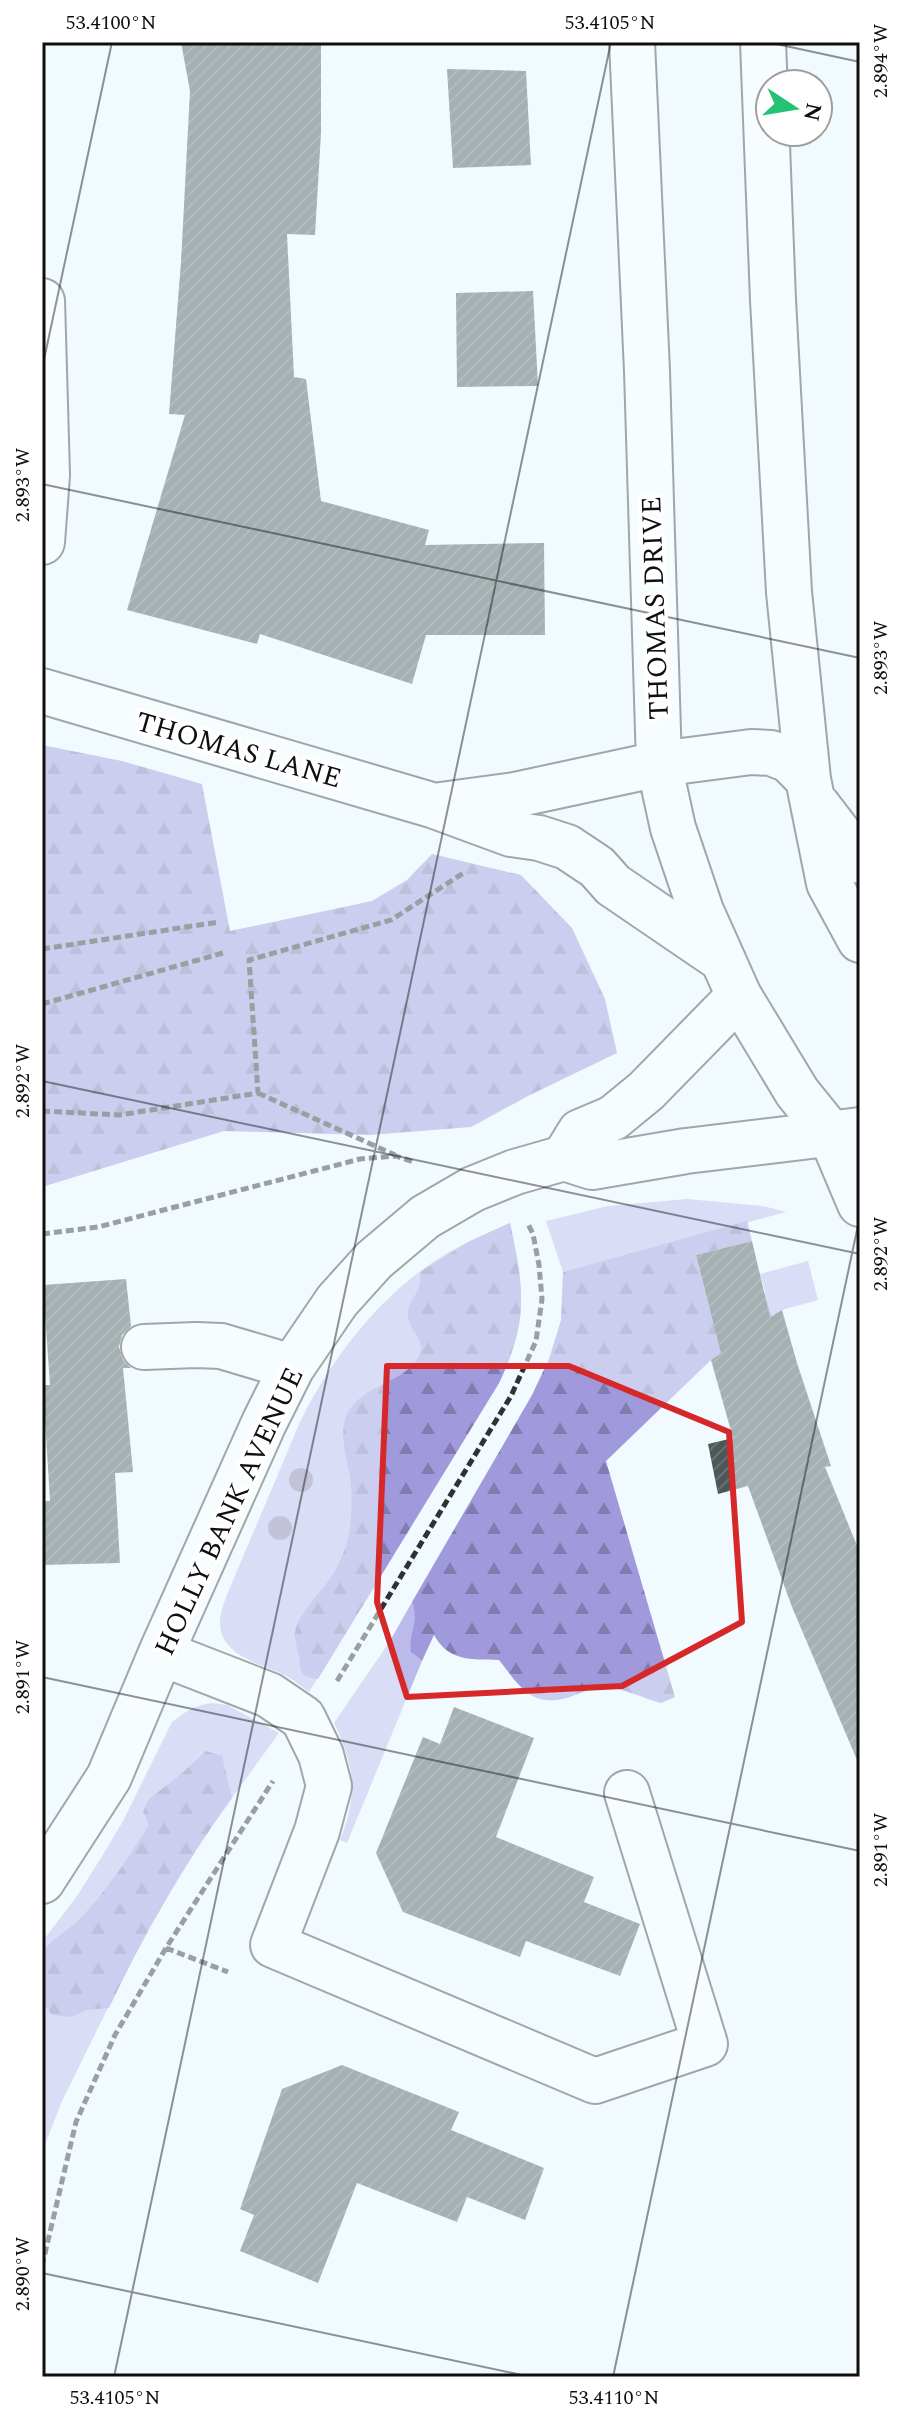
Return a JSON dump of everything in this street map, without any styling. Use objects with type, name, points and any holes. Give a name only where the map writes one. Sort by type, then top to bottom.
[{"type":"street","name":"THOMAS DRIVE","points":[[632,42],[647,371],[659,764],[673,828],[701,911],[731,978],[797,1092],[845,1132],[860,1204]]},
{"type":"street","points":[[763,42],[789,592],[810,788],[829,883],[860,940]]},
{"type":"street","points":[[42,301],[47,475],[42,542]]},
{"type":"street","name":"THOMAS LANE","points":[[42,691],[435,806],[511,834],[539,838],[582,855],[613,885],[731,978]]},
{"type":"street","name":"THOMAS LANE","points":[[435,806],[515,795],[659,764],[751,752],[771,753],[789,760],[860,861]]},
{"type":"street","points":[[564,1158],[580,1132],[613,1118],[646,1091],[731,978]]},
{"type":"street","name":"HOLLY BANK AVENUE","points":[[42,1881],[109,1777],[161,1653],[292,1367],[337,1301],[374,1260],[425,1217],[473,1189],[515,1172],[564,1158],[592,1167],[686,1151],[845,1132]]},
{"type":"street","points":[[144,1347],[221,1346],[292,1367]]},
{"type":"street","points":[[161,1653],[269,1695],[303,1718],[321,1755],[329,1786],[317,1831],[273,1945],[595,2081],[705,2044],[627,1793]]},
{"type":"path","points":[[258,1093],[249,960],[391,920],[488,857],[511,834]]},
{"type":"path","points":[[42,949],[219,922]]},
{"type":"path","points":[[42,1004],[223,953]]},
{"type":"path","points":[[42,1111],[119,1115],[258,1093],[396,1156],[431,1167],[473,1189]]},
{"type":"path","points":[[42,1234],[98,1227],[360,1159],[396,1156]]},
{"type":"path","points":[[166,1948],[225,1971]]},
{"type":"highlighted area","points":[[387,1366],[569,1366],[729,1432],[742,1622],[622,1686],[407,1697],[377,1602]]},
{"type":"shaded area","points":[[687,1199],[763,1206],[786,1212],[563,1272],[546,1221],[608,1206]]},
{"type":"shaded area","points":[[510,1223],[521,1286],[521,1304],[509,1361],[499,1383],[309,1692],[291,1679],[235,1651],[222,1633],[220,1621],[226,1597],[300,1422],[328,1373],[362,1326],[403,1285],[449,1252]]},
{"type":"shaded area","points":[[808,1261],[818,1300],[772,1316],[760,1274]]},
{"type":"shaded area","points":[[412,1602],[416,1614],[411,1652],[422,1661],[347,1843],[340,1840],[350,1809],[352,1781],[346,1753],[334,1723],[390,1641]]},
{"type":"shaded area","points":[[200,1705],[227,1705],[279,1733],[200,1842],[139,1945],[62,2101],[42,2152],[42,1942],[77,1896],[123,1821],[172,1722]]},
{"type":"green space","points":[[42,745],[122,761],[202,784],[230,931],[372,901],[407,880],[432,854],[521,875],[572,928],[605,999],[617,1053],[471,1127],[370,1135],[224,1131],[42,1187]]},
{"type":"green space","points":[[747,1221],[752,1241],[696,1255],[709,1306],[765,1293],[772,1316],[711,1360],[606,1461],[675,1697],[661,1703],[608,1688],[592,1689],[557,1700],[536,1698],[521,1687],[499,1660],[454,1655],[434,1635],[422,1661],[411,1652],[415,1616],[412,1602],[532,1395],[549,1359],[561,1320],[563,1272]]},
{"type":"green space","points":[[510,1223],[521,1286],[521,1304],[509,1361],[499,1383],[318,1679],[306,1676],[301,1669],[295,1639],[297,1625],[334,1573],[349,1533],[350,1477],[343,1439],[346,1417],[361,1398],[403,1373],[419,1356],[420,1341],[409,1322],[408,1313],[419,1288],[420,1272],[470,1241]]},
{"type":"green space","points":[[206,1751],[222,1756],[232,1798],[166,1900],[109,2008],[87,2010],[71,2017],[52,2015],[42,2002],[42,1953],[79,1920],[125,1862],[149,1825],[143,1811],[149,1799]]},
{"type":"building","points":[[181,42],[321,42],[321,133],[315,235],[287,234],[294,377],[306,379],[321,501],[429,530],[425,545],[544,543],[545,635],[426,635],[412,684],[260,634],[257,644],[127,610],[185,415],[169,414],[190,91]]},
{"type":"building","points":[[447,69],[526,71],[531,165],[453,168]]},
{"type":"building","points":[[533,291],[538,386],[457,387],[456,293]]},
{"type":"building","points":[[752,1241],[770,1317],[782,1310],[831,1466],[825,1467],[860,1553],[860,1767],[792,1607],[748,1486],[718,1494],[708,1444],[733,1438],[711,1360],[721,1353],[696,1255]]},
{"type":"building","points":[[126,1279],[131,1326],[122,1335],[119,1347],[123,1360],[131,1368],[123,1368],[133,1472],[115,1473],[120,1563],[42,1565],[42,1501],[50,1501],[43,1385],[50,1385],[43,1285]]},
{"type":"building","points":[[454,1707],[534,1738],[496,1837],[594,1877],[584,1902],[640,1924],[620,1976],[526,1941],[520,1957],[403,1912],[376,1853],[423,1737],[440,1744]]},
{"type":"building","points":[[342,2065],[459,2112],[451,2130],[544,2168],[525,2220],[467,2197],[457,2222],[357,2183],[318,2283],[240,2251],[254,2215],[240,2209],[282,2089]]}]
